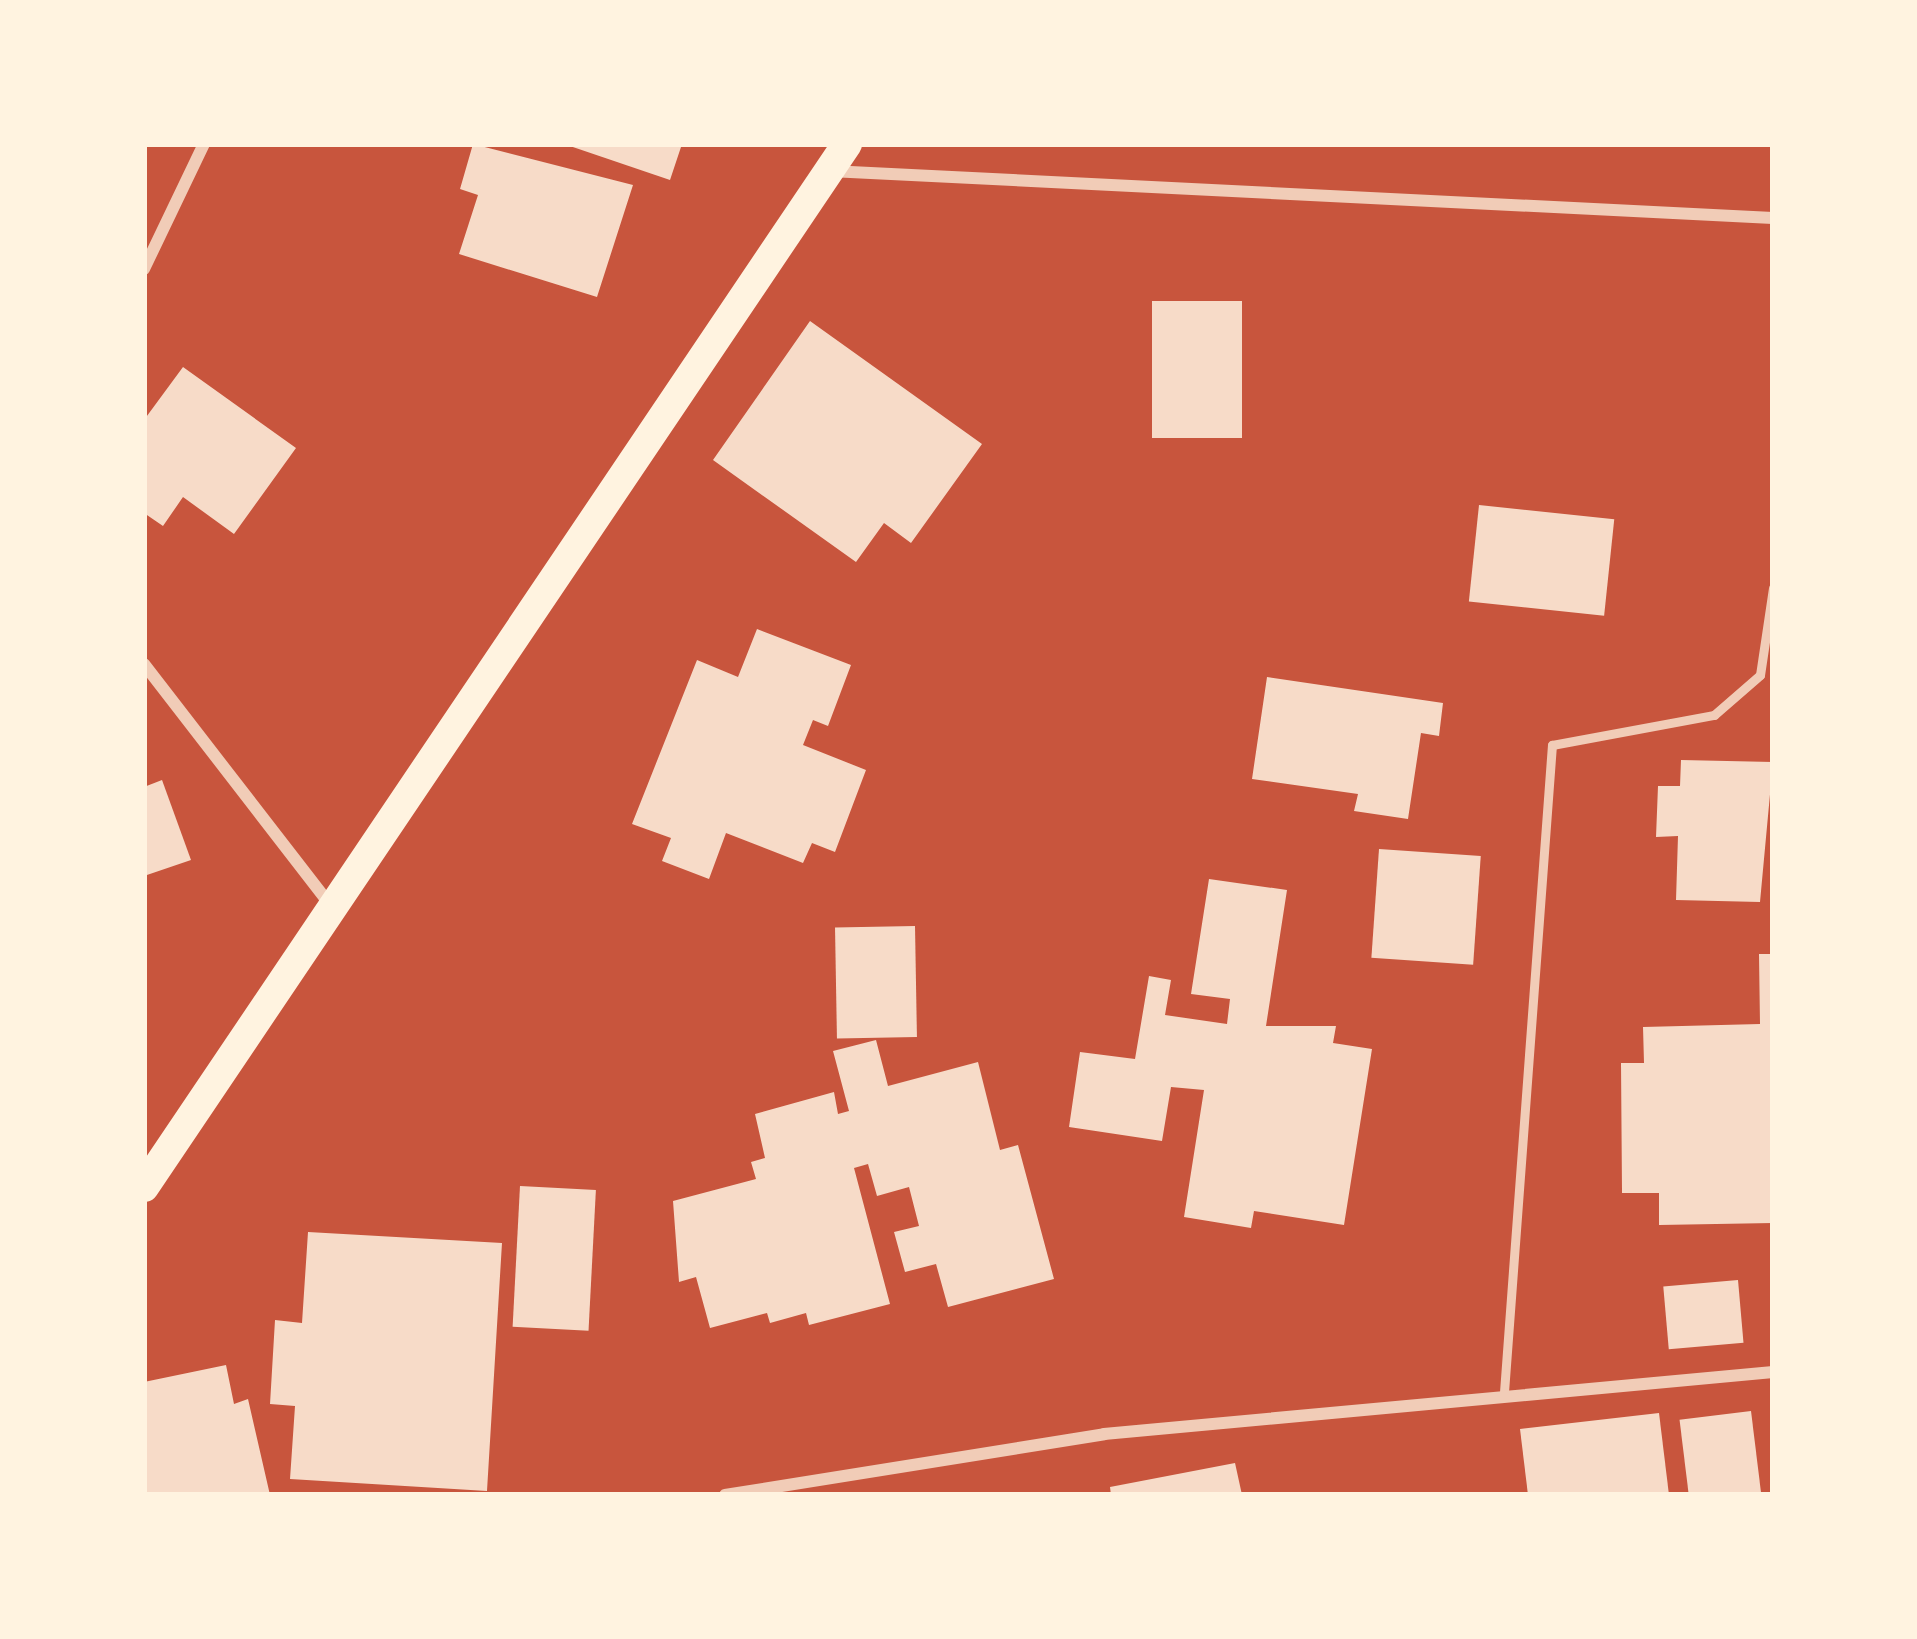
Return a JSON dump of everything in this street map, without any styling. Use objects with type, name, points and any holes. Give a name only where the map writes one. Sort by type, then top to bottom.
[{"type":"main road","points":[[144,1187],[848,144]]},
{"type":"street","points":[[144,269],[204,144]]},
{"type":"street","points":[[829,171],[1773,218]]},
{"type":"street","points":[[144,664],[332,907]]},
{"type":"street","points":[[725,1495],[1103,1434],[1504,1392],[1773,1372]]},
{"type":"lane","points":[[1504,1392],[1552,745],[1714,715],[1760,675],[1773,588]]},
{"type":"building","points":[[473,144],[633,185],[597,297],[459,254],[478,195],[460,189]]},
{"type":"building","points":[[564,144],[682,144],[670,180]]},
{"type":"building","points":[[1152,301],[1242,301],[1242,438],[1152,438]]},
{"type":"building","points":[[810,321],[982,444],[911,543],[884,523],[856,562],[713,460]]},
{"type":"building","points":[[183,367],[296,448],[234,534],[183,497],[163,526],[144,513],[144,420]]},
{"type":"building","points":[[1479,505],[1614,519],[1604,616],[1469,601]]},
{"type":"building","points":[[757,629],[851,665],[828,726],[813,720],[803,745],[866,770],[835,852],[812,843],[803,863],[726,833],[709,879],[662,861],[671,838],[632,824],[697,660],[738,677]]},
{"type":"building","points":[[1267,677],[1443,703],[1439,736],[1421,733],[1408,819],[1354,811],[1358,794],[1252,779]]},
{"type":"building","points":[[1681,760],[1773,762],[1760,902],[1676,900],[1678,836],[1656,837],[1658,786],[1680,786]]},
{"type":"building","points":[[162,780],[191,860],[144,876],[144,787]]},
{"type":"building","points":[[1379,849],[1481,856],[1473,965],[1371,958]]},
{"type":"building","points":[[1209,879],[1287,890],[1266,1026],[1336,1026],[1333,1043],[1372,1049],[1344,1225],[1254,1211],[1251,1228],[1184,1217],[1204,1090],[1171,1087],[1162,1141],[1069,1127],[1080,1052],[1135,1059],[1149,976],[1171,980],[1165,1015],[1227,1024],[1230,999],[1191,994]]},
{"type":"building","points":[[915,926],[917,1037],[837,1038],[835,927]]},
{"type":"building","points":[[1759,954],[1773,954],[1773,1223],[1659,1225],[1659,1193],[1622,1193],[1621,1063],[1644,1063],[1643,1027],[1760,1024]]},
{"type":"building","points":[[876,1040],[888,1086],[978,1062],[1000,1150],[1018,1145],[1054,1279],[948,1307],[936,1264],[905,1272],[894,1232],[919,1226],[909,1187],[877,1196],[868,1164],[854,1168],[890,1304],[809,1325],[806,1313],[770,1323],[767,1313],[710,1328],[696,1277],[679,1282],[673,1201],[756,1179],[751,1162],[765,1158],[755,1114],[834,1092],[838,1114],[849,1111],[833,1051]]},
{"type":"building","points":[[520,1186],[596,1190],[589,1331],[513,1327]]},
{"type":"building","points":[[308,1232],[502,1243],[487,1491],[290,1479],[295,1406],[270,1404],[275,1320],[302,1323]]},
{"type":"building","points":[[1738,1280],[1743,1343],[1669,1349],[1663,1287]]},
{"type":"building","points":[[226,1365],[234,1404],[248,1399],[270,1495],[144,1495],[144,1382]]},
{"type":"building","points":[[1751,1411],[1761,1495],[1689,1495],[1680,1420]]},
{"type":"building","points":[[1659,1413],[1669,1495],[1528,1495],[1520,1429]]},
{"type":"building","points":[[1235,1463],[1242,1495],[1111,1495],[1110,1487]]}]
